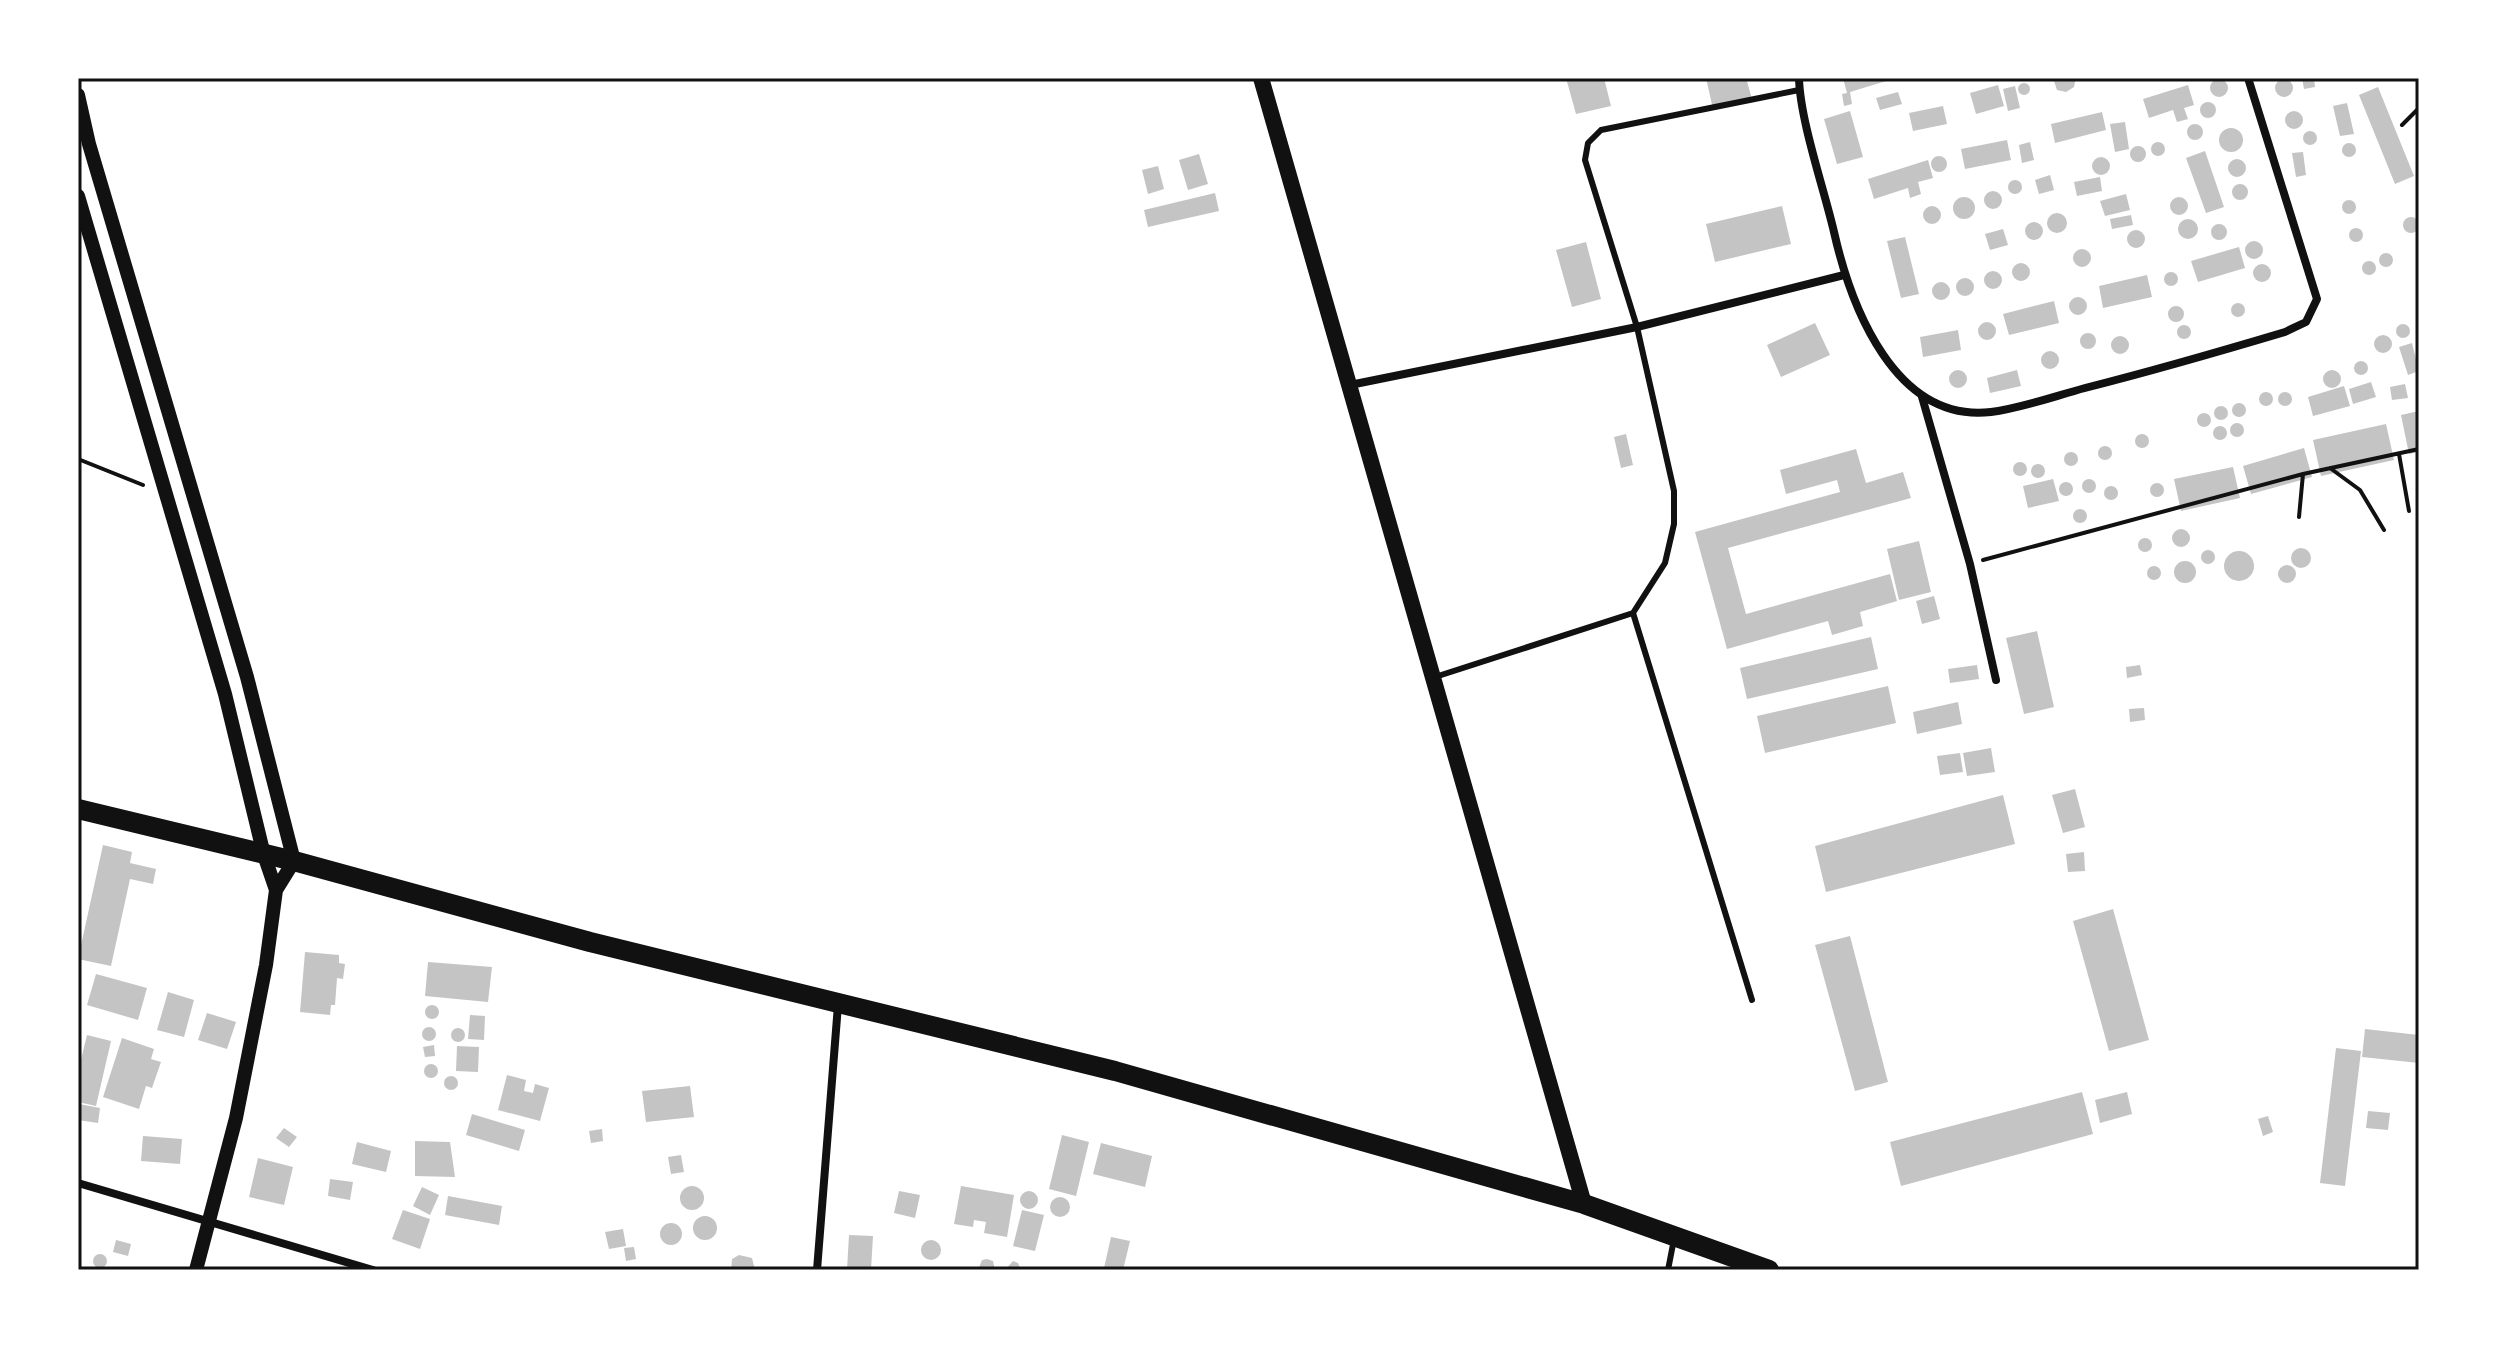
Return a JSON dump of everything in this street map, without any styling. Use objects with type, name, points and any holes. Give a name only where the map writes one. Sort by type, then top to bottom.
[{"type":"main road","points":[[1261,78],[1584,1204]]},
{"type":"main road","points":[[78,809],[294,861],[590,942],[839,1001],[1146,1080],[1584,1204],[1769,1270]]},
{"type":"street","points":[[1799,78],[1799,90],[1844,275],[1871,333],[1908,385],[1922,397],[1950,408],[1991,412],[2157,369],[2285,332],[2306,322],[2317,299],[2248,78]]},
{"type":"street","points":[[78,95],[93,159],[247,677],[294,861],[276,890],[266,965],[210,1222],[196,1270]]},
{"type":"street","points":[[78,196],[225,694],[264,855],[276,890]]},
{"type":"street","points":[[1350,385],[1637,327],[1844,275]]},
{"type":"street","points":[[1922,397],[1970,564],[1996,680]]},
{"type":"street","points":[[817,1270],[839,1001]]},
{"type":"street","points":[[78,1183],[373,1270]]},
{"type":"lane","points":[[1435,677],[1633,613],[1665,563],[1674,513],[1674,491],[1637,327],[1585,160],[1588,143],[1601,130],[1799,90]]},
{"type":"lane","points":[[1633,613],[1752,1000]]},
{"type":"lane","points":[[1668,1270],[1675,1235]]},
{"type":"path","points":[[2402,125],[2419,108]]},
{"type":"path","points":[[1970,564],[2303,474],[2419,449]]},
{"type":"path","points":[[2399,454],[2409,511]]},
{"type":"path","points":[[78,459],[164,493]]},
{"type":"path","points":[[2330,468],[2360,490],[2384,530]]},
{"type":"path","points":[[2299,517],[2303,474]]},
{"type":"building","points":[[1566,78],[1604,78],[1611,106],[1576,114]]},
{"type":"building","points":[[1706,78],[1746,78],[1752,99],[1713,109]]},
{"type":"building","points":[[1843,78],[1893,79],[1850,92],[1852,104],[1844,106],[1842,94],[1847,93]]},
{"type":"building","points":[[2053,78],[2076,78],[2074,87],[2066,92],[2057,90]]},
{"type":"building","points":[[2302,78],[2314,78],[2315,87],[2304,89]]},
{"type":"building","points":[[2215,79],[2223,79],[2228,88],[2226,95],[2215,97],[2210,92],[2210,84]]},
{"type":"building","points":[[2280,79],[2288,79],[2293,88],[2291,95],[2280,97],[2275,92],[2275,84]]},
{"type":"building","points":[[2019,84],[2029,84],[2029,94],[2019,94]]},
{"type":"building","points":[[1998,85],[2004,106],[1976,114],[1970,93]]},
{"type":"building","points":[[2188,85],[2194,105],[2184,108],[2188,119],[2177,122],[2173,110],[2149,118],[2143,99]]},
{"type":"building","points":[[2015,86],[2020,108],[2008,111],[2003,89]]},
{"type":"building","points":[[2378,87],[2414,176],[2395,184],[2359,95]]},
{"type":"building","points":[[1898,92],[1902,104],[1880,110],[1876,98]]},
{"type":"building","points":[[2208,102],[2216,110],[2208,118],[2200,110]]},
{"type":"building","points":[[2347,103],[2354,134],[2340,136],[2333,106]]},
{"type":"building","points":[[1943,106],[1947,124],[1913,131],[1909,113]]},
{"type":"building","points":[[1850,111],[1863,157],[1837,164],[1824,119]]},
{"type":"building","points":[[2290,111],[2298,111],[2303,120],[2301,127],[2290,129],[2285,124],[2285,116]]},
{"type":"building","points":[[2102,112],[2106,130],[2055,143],[2051,124]]},
{"type":"building","points":[[2125,122],[2129,149],[2115,152],[2110,124]]},
{"type":"building","points":[[2192,124],[2198,124],[2203,132],[2201,138],[2192,140],[2187,135],[2187,129]]},
{"type":"building","points":[[2231,128],[2242,135],[2243,140],[2236,151],[2231,152],[2220,145],[2219,140],[2226,129]]},
{"type":"building","points":[[2310,131],[2317,138],[2310,145],[2303,138]]},
{"type":"building","points":[[2007,140],[2011,160],[1965,169],[1961,149]]},
{"type":"building","points":[[2030,142],[2034,160],[2022,163],[2019,145]]},
{"type":"building","points":[[2158,142],[2165,149],[2158,156],[2151,149]]},
{"type":"building","points":[[2349,143],[2356,150],[2349,157],[2342,150]]},
{"type":"building","points":[[2138,146],[2144,148],[2144,160],[2138,162],[2132,160],[2130,154],[2132,148]]},
{"type":"building","points":[[2205,151],[2224,207],[2206,213],[2186,158]]},
{"type":"building","points":[[2303,152],[2306,175],[2296,177],[2292,153]]},
{"type":"building","points":[[1199,154],[1208,184],[1188,190],[1179,160]]},
{"type":"building","points":[[1939,156],[1945,158],[1945,170],[1939,172],[1933,170],[1931,164],[1933,158]]},
{"type":"building","points":[[2101,157],[2110,166],[2101,175],[2092,166]]},
{"type":"building","points":[[2233,159],[2241,159],[2246,168],[2244,175],[2233,177],[2228,172],[2228,164]]},
{"type":"building","points":[[1928,160],[1933,178],[1918,182],[1921,194],[1910,198],[1908,188],[1874,199],[1868,179]]},
{"type":"building","points":[[1158,166],[1164,189],[1148,194],[1142,170]]},
{"type":"building","points":[[2050,175],[2054,190],[2039,194],[2035,180]]},
{"type":"building","points":[[2100,177],[2102,191],[2077,196],[2074,182]]},
{"type":"building","points":[[2015,180],[2022,187],[2015,194],[2008,187]]},
{"type":"building","points":[[2240,184],[2248,192],[2240,200],[2232,192]]},
{"type":"building","points":[[1989,191],[1997,191],[2002,200],[2000,207],[1989,209],[1984,204],[1984,196]]},
{"type":"building","points":[[1215,193],[1219,211],[1148,227],[1144,210]]},
{"type":"building","points":[[2126,194],[2130,210],[2105,216],[2100,201]]},
{"type":"building","points":[[1964,197],[1975,208],[1964,219],[1953,208]]},
{"type":"building","points":[[2175,197],[2183,197],[2188,206],[2186,213],[2175,215],[2170,210],[2170,202]]},
{"type":"building","points":[[2349,200],[2356,207],[2349,214],[2342,207]]},
{"type":"building","points":[[1782,206],[1791,244],[1715,262],[1706,224]]},
{"type":"building","points":[[1928,206],[1936,206],[1941,215],[1939,222],[1928,224],[1923,219],[1923,211]]},
{"type":"building","points":[[2053,213],[2061,213],[2067,223],[2061,233],[2053,233],[2047,227],[2047,219]]},
{"type":"building","points":[[2131,215],[2133,225],[2112,229],[2110,219]]},
{"type":"building","points":[[2408,217],[2414,217],[2419,225],[2417,231],[2408,233],[2403,228],[2403,222]]},
{"type":"building","points":[[2188,219],[2195,222],[2198,229],[2195,236],[2188,239],[2181,236],[2178,229],[2181,222]]},
{"type":"building","points":[[2034,222],[2043,231],[2034,240],[2025,231]]},
{"type":"building","points":[[2219,224],[2227,232],[2219,240],[2211,232]]},
{"type":"building","points":[[2356,228],[2363,235],[2356,242],[2349,235]]},
{"type":"building","points":[[2003,229],[2008,245],[1990,250],[1985,234]]},
{"type":"building","points":[[2132,230],[2140,230],[2145,239],[2143,246],[2132,248],[2127,243],[2127,235]]},
{"type":"building","points":[[1905,237],[1919,294],[1901,298],[1887,241]]},
{"type":"building","points":[[2250,241],[2258,241],[2263,250],[2261,257],[2250,259],[2245,254],[2245,246]]},
{"type":"building","points":[[1586,242],[1601,299],[1572,307],[1556,250]]},
{"type":"building","points":[[2239,247],[2245,268],[2198,282],[2191,261]]},
{"type":"building","points":[[2078,249],[2086,249],[2091,258],[2089,265],[2078,267],[2073,262],[2073,254]]},
{"type":"building","points":[[2386,253],[2393,260],[2386,267],[2379,260]]},
{"type":"building","points":[[2369,261],[2376,268],[2369,275],[2362,268]]},
{"type":"building","points":[[2017,263],[2025,263],[2030,272],[2028,279],[2017,281],[2012,276],[2012,268]]},
{"type":"building","points":[[2258,264],[2266,264],[2271,273],[2269,280],[2258,282],[2253,277],[2253,269]]},
{"type":"building","points":[[1993,271],[2002,280],[1993,289],[1984,280]]},
{"type":"building","points":[[2171,272],[2178,279],[2171,286],[2164,279]]},
{"type":"building","points":[[2147,275],[2152,297],[2103,308],[2099,286]]},
{"type":"building","points":[[1961,278],[1969,278],[1974,287],[1972,294],[1961,296],[1956,291],[1956,283]]},
{"type":"building","points":[[1937,282],[1945,282],[1950,291],[1948,298],[1937,300],[1932,295],[1932,287]]},
{"type":"building","points":[[2074,297],[2082,297],[2087,306],[2085,313],[2074,315],[2069,310],[2069,302]]},
{"type":"building","points":[[2054,301],[2059,323],[2009,335],[2003,314]]},
{"type":"building","points":[[2238,303],[2245,310],[2238,317],[2231,310]]},
{"type":"building","points":[[2176,306],[2182,308],[2182,320],[2176,322],[2170,320],[2168,314],[2170,308]]},
{"type":"building","points":[[1983,322],[1991,322],[1996,331],[1994,338],[1983,340],[1978,335],[1978,327]]},
{"type":"building","points":[[1815,323],[1830,355],[1781,377],[1767,345]]},
{"type":"building","points":[[2403,324],[2410,331],[2403,338],[2396,331]]},
{"type":"building","points":[[2184,325],[2191,332],[2184,339],[2177,332]]},
{"type":"building","points":[[1958,330],[1961,350],[1923,357],[1920,337]]},
{"type":"building","points":[[2088,333],[2096,341],[2088,349],[2080,341]]},
{"type":"building","points":[[2383,335],[2392,344],[2383,353],[2374,344]]},
{"type":"building","points":[[2116,336],[2124,336],[2129,345],[2127,352],[2116,354],[2111,349],[2111,341]]},
{"type":"building","points":[[2412,343],[2419,371],[2408,375],[2399,347]]},
{"type":"building","points":[[2046,351],[2054,351],[2059,360],[2057,367],[2046,369],[2041,364],[2041,356]]},
{"type":"building","points":[[2361,361],[2368,368],[2361,375],[2354,368]]},
{"type":"building","points":[[1954,370],[1962,370],[1967,379],[1965,386],[1954,388],[1949,383],[1949,375]]},
{"type":"building","points":[[2017,370],[2021,386],[1990,393],[1987,378]]},
{"type":"building","points":[[2332,370],[2341,379],[2332,388],[2323,379]]},
{"type":"building","points":[[2371,382],[2376,397],[2353,404],[2349,389]]},
{"type":"building","points":[[2405,384],[2408,398],[2392,400],[2390,387]]},
{"type":"building","points":[[2344,386],[2350,406],[2313,416],[2308,397]]},
{"type":"building","points":[[2266,392],[2273,399],[2266,406],[2259,399]]},
{"type":"building","points":[[2285,392],[2292,399],[2285,406],[2278,399]]},
{"type":"building","points":[[2239,403],[2246,410],[2239,417],[2232,410]]},
{"type":"building","points":[[2221,406],[2228,413],[2221,420],[2214,413]]},
{"type":"building","points":[[2419,411],[2419,452],[2409,454],[2401,415]]},
{"type":"building","points":[[2204,413],[2211,420],[2204,427],[2197,420]]},
{"type":"building","points":[[2237,423],[2244,430],[2237,437],[2230,430]]},
{"type":"building","points":[[2386,424],[2394,460],[2321,476],[2313,440]]},
{"type":"building","points":[[2220,426],[2227,433],[2220,440],[2213,433]]},
{"type":"building","points":[[1626,434],[1633,465],[1621,468],[1614,437]]},
{"type":"building","points":[[2142,434],[2149,441],[2142,448],[2135,441]]},
{"type":"building","points":[[2105,446],[2112,453],[2105,460],[2098,453]]},
{"type":"building","points":[[2304,448],[2312,477],[2251,494],[2243,466]]},
{"type":"building","points":[[1856,449],[1866,483],[1903,472],[1911,498],[1728,548],[1746,614],[1890,574],[1897,601],[1860,612],[1863,626],[1832,635],[1828,621],[1727,649],[1695,532],[1840,492],[1837,480],[1786,494],[1780,470]]},
{"type":"building","points":[[2071,452],[2078,459],[2071,466],[2064,459]]},
{"type":"building","points":[[2020,462],[2027,469],[2020,476],[2013,469]]},
{"type":"building","points":[[2038,464],[2045,471],[2038,478],[2031,471]]},
{"type":"building","points":[[2233,467],[2240,498],[2181,511],[2174,479]]},
{"type":"building","points":[[2053,479],[2059,501],[2028,508],[2023,486]]},
{"type":"building","points":[[2089,479],[2096,486],[2089,493],[2082,486]]},
{"type":"building","points":[[2066,482],[2073,489],[2066,496],[2059,489]]},
{"type":"building","points":[[2157,483],[2164,490],[2157,497],[2150,490]]},
{"type":"building","points":[[2111,486],[2118,493],[2111,500],[2104,493]]},
{"type":"building","points":[[2080,509],[2087,516],[2080,523],[2073,516]]},
{"type":"building","points":[[2181,529],[2190,538],[2181,547],[2172,538]]},
{"type":"building","points":[[2145,538],[2152,545],[2145,552],[2138,545]]},
{"type":"building","points":[[1919,541],[1931,592],[1899,600],[1887,549]]},
{"type":"building","points":[[2301,548],[2308,551],[2311,558],[2308,565],[2301,568],[2294,565],[2291,558],[2294,551]]},
{"type":"building","points":[[2208,550],[2215,557],[2208,564],[2201,557]]},
{"type":"building","points":[[2239,551],[2250,555],[2254,566],[2250,577],[2239,581],[2228,577],[2224,566],[2228,555]]},
{"type":"building","points":[[2185,561],[2193,564],[2196,572],[2193,580],[2185,583],[2177,580],[2174,572],[2177,564]]},
{"type":"building","points":[[2283,565],[2291,565],[2296,574],[2294,581],[2283,583],[2278,578],[2278,570]]},
{"type":"building","points":[[2154,566],[2161,573],[2154,580],[2147,573]]},
{"type":"building","points":[[1934,596],[1940,619],[1922,624],[1916,601]]},
{"type":"building","points":[[2037,631],[2054,707],[2024,714],[2006,638]]},
{"type":"building","points":[[1871,637],[1878,669],[1747,699],[1740,668]]},
{"type":"building","points":[[1977,665],[1979,679],[1950,683],[1948,669]]},
{"type":"building","points":[[2140,665],[2142,675],[2127,678],[2126,667]]},
{"type":"building","points":[[1888,686],[1896,723],[1765,753],[1757,716]]},
{"type":"building","points":[[1958,702],[1962,724],[1917,734],[1913,712]]},
{"type":"building","points":[[2144,708],[2145,720],[2130,722],[2129,709]]},
{"type":"building","points":[[1991,748],[1995,772],[1967,776],[1963,753]]},
{"type":"building","points":[[1960,753],[1963,772],[1940,775],[1937,756]]},
{"type":"building","points":[[2075,789],[2085,827],[2063,833],[2052,795]]},
{"type":"building","points":[[2003,795],[2015,844],[1826,892],[1815,846]]},
{"type":"building","points":[[103,845],[132,852],[130,863],[156,869],[153,884],[130,879],[111,966],[78,959]]},
{"type":"building","points":[[2084,852],[2085,871],[2068,872],[2066,854]]},
{"type":"building","points":[[2113,909],[2149,1040],[2109,1051],[2073,921]]},
{"type":"building","points":[[1850,936],[1888,1082],[1855,1091],[1815,945]]},
{"type":"building","points":[[305,952],[339,955],[339,963],[345,964],[343,979],[337,978],[335,1005],[331,1005],[330,1015],[300,1012]]},
{"type":"building","points":[[428,962],[492,967],[488,1002],[425,996]]},
{"type":"building","points":[[96,974],[147,988],[138,1020],[87,1005]]},
{"type":"building","points":[[168,992],[194,1000],[184,1037],[157,1030]]},
{"type":"building","points":[[432,1005],[439,1012],[432,1019],[425,1012]]},
{"type":"building","points":[[207,1013],[236,1022],[227,1049],[198,1040]]},
{"type":"building","points":[[470,1015],[485,1016],[484,1040],[468,1039]]},
{"type":"building","points":[[429,1027],[436,1034],[429,1041],[422,1034]]},
{"type":"building","points":[[458,1028],[465,1035],[458,1042],[451,1035]]},
{"type":"building","points":[[2365,1029],[2419,1035],[2419,1063],[2362,1057]]},
{"type":"building","points":[[87,1035],[111,1041],[96,1106],[78,1102],[78,1072]]},
{"type":"building","points":[[122,1038],[154,1049],[151,1059],[161,1062],[152,1088],[146,1086],[139,1109],[103,1097]]},
{"type":"building","points":[[434,1045],[435,1056],[425,1057],[423,1047]]},
{"type":"building","points":[[457,1046],[479,1047],[478,1072],[456,1071]]},
{"type":"building","points":[[2336,1048],[2361,1051],[2345,1186],[2320,1183]]},
{"type":"building","points":[[431,1064],[438,1071],[431,1078],[424,1071]]},
{"type":"building","points":[[507,1075],[526,1080],[524,1091],[533,1093],[535,1084],[549,1088],[540,1121],[498,1110]]},
{"type":"building","points":[[451,1076],[458,1083],[451,1090],[444,1083]]},
{"type":"building","points":[[690,1086],[694,1117],[646,1122],[642,1091]]},
{"type":"building","points":[[2082,1092],[2093,1134],[1901,1186],[1890,1142]]},
{"type":"building","points":[[2127,1092],[2132,1114],[2100,1123],[2095,1100]]},
{"type":"building","points":[[79,1104],[100,1108],[98,1123],[78,1120]]},
{"type":"building","points":[[2368,1111],[2390,1113],[2388,1130],[2366,1128]]},
{"type":"building","points":[[472,1114],[525,1130],[519,1151],[466,1135]]},
{"type":"building","points":[[2268,1116],[2273,1132],[2263,1136],[2258,1119]]},
{"type":"building","points":[[284,1128],[297,1137],[289,1147],[276,1138]]},
{"type":"building","points":[[602,1129],[603,1141],[591,1143],[589,1131]]},
{"type":"building","points":[[1062,1135],[1089,1142],[1076,1196],[1049,1189]]},
{"type":"building","points":[[143,1136],[182,1139],[180,1164],[141,1161]]},
{"type":"building","points":[[415,1141],[450,1142],[455,1177],[415,1176]]},
{"type":"building","points":[[357,1142],[391,1151],[386,1172],[352,1164]]},
{"type":"building","points":[[1101,1143],[1152,1156],[1145,1187],[1093,1174]]},
{"type":"building","points":[[681,1155],[684,1172],[671,1174],[668,1157]]},
{"type":"building","points":[[258,1158],[293,1167],[284,1205],[249,1197]]},
{"type":"building","points":[[330,1179],[353,1182],[350,1200],[328,1196]]},
{"type":"building","points":[[692,1186],[701,1189],[704,1198],[701,1207],[692,1210],[683,1207],[680,1198],[683,1189]]},
{"type":"building","points":[[961,1186],[1014,1195],[1007,1237],[984,1233],[986,1222],[974,1220],[973,1227],[954,1224]]},
{"type":"building","points":[[422,1187],[439,1195],[430,1215],[413,1206]]},
{"type":"building","points":[[899,1191],[920,1195],[915,1218],[894,1213]]},
{"type":"building","points":[[1029,1191],[1038,1200],[1029,1209],[1020,1200]]},
{"type":"building","points":[[448,1196],[502,1206],[499,1225],[445,1215]]},
{"type":"building","points":[[1056,1197],[1064,1197],[1070,1207],[1064,1217],[1056,1217],[1050,1211],[1050,1203]]},
{"type":"building","points":[[403,1210],[430,1219],[420,1249],[392,1239]]},
{"type":"building","points":[[1022,1210],[1044,1215],[1035,1251],[1013,1246]]},
{"type":"building","points":[[705,1216],[713,1220],[717,1228],[713,1236],[705,1240],[697,1236],[693,1228],[697,1220]]},
{"type":"building","points":[[671,1223],[679,1226],[682,1234],[679,1242],[671,1245],[663,1242],[660,1234],[663,1226]]},
{"type":"building","points":[[623,1229],[626,1246],[609,1249],[605,1232]]},
{"type":"building","points":[[849,1235],[873,1236],[871,1270],[847,1270]]},
{"type":"building","points":[[1111,1237],[1130,1241],[1123,1270],[1104,1268]]},
{"type":"building","points":[[116,1240],[131,1244],[128,1256],[113,1252]]},
{"type":"building","points":[[927,1240],[935,1240],[941,1250],[935,1260],[927,1260],[921,1254],[921,1246]]},
{"type":"building","points":[[634,1247],[636,1259],[626,1261],[624,1248]]},
{"type":"building","points":[[100,1254],[107,1261],[100,1268],[93,1261]]},
{"type":"building","points":[[739,1255],[752,1258],[755,1270],[731,1270],[732,1259]]},
{"type":"building","points":[[982,1260],[993,1261],[995,1270],[978,1270]]},
{"type":"building","points":[[1013,1261],[1018,1263],[1021,1270],[1005,1270]]}]
